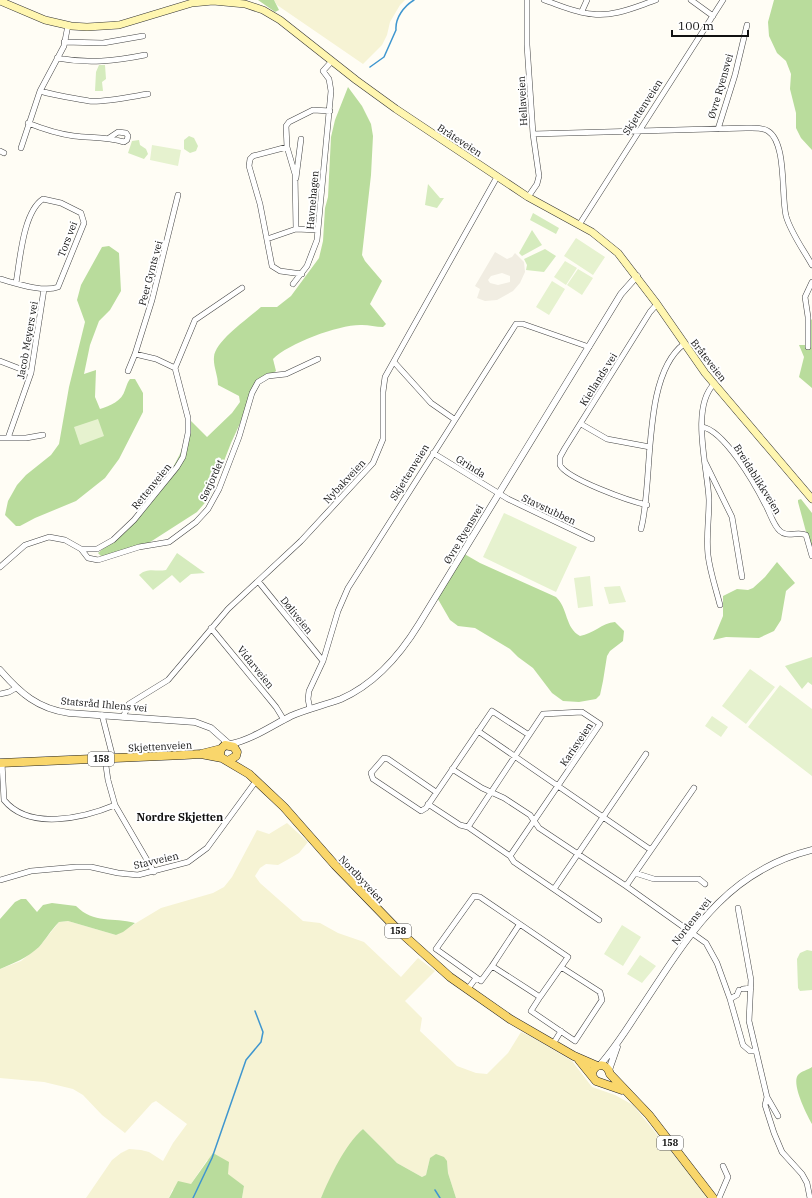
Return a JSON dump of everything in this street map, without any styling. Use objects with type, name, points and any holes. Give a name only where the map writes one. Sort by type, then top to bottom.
[{"type":"main road","name":"Bråteveien","points":[[0,1],[45,20],[68,25],[101,27],[137,20],[203,1],[225,1],[258,8],[285,24],[396,109],[528,197],[597,236],[618,253],[637,276],[684,344],[714,384],[812,499]]},
{"type":"main road","name":"Skjettenveien","points":[[201,754],[226,746]]},
{"type":"main road","name":"158","points":[[226,746],[236,753]]},
{"type":"main road","points":[[226,746],[225,759],[234,758],[236,753]]},
{"type":"main road","name":"Nordbyveien","points":[[236,753],[249,774]]},
{"type":"main road","name":"Skjettenveien","points":[[1,763],[201,754],[225,759]]},
{"type":"main road","name":"Nordbyveien","points":[[225,759],[249,774],[284,807],[343,873],[406,938],[434,964],[467,990],[499,1012],[574,1056],[598,1065],[604,1065],[624,1091],[649,1115],[713,1198]]},
{"type":"main road","name":"Nordbyveien","points":[[574,1056],[596,1080],[624,1091]]},
{"type":"main road","points":[[592,1074],[594,1068],[598,1065]]},
{"type":"main road","points":[[603,1082],[607,1080],[609,1072]]},
{"type":"street","name":"Hellaveien","points":[[527,0],[533,134],[539,176],[537,184],[528,197]]},
{"type":"street","points":[[544,0],[590,14],[612,14],[656,0]]},
{"type":"street","points":[[582,11],[587,0]]},
{"type":"street","points":[[691,0],[713,16]]},
{"type":"street","name":"Skjettenveien","points":[[579,225],[723,0]]},
{"type":"street","points":[[21,148],[28,123],[40,91],[64,42],[68,25]]},
{"type":"street","name":"Øvre Ryensvei","points":[[718,129],[735,75],[747,25]]},
{"type":"street","points":[[64,42],[103,43],[144,36]]},
{"type":"street","points":[[57,58],[104,62],[145,55]]},
{"type":"street","name":"Havnehagen","points":[[293,284],[302,274],[311,259],[318,230],[330,111],[331,85],[323,71],[332,61]]},
{"type":"street","points":[[40,91],[64,98],[79,98],[90,102],[148,94]]},
{"type":"street","name":"Havnehagen","points":[[296,229],[296,179],[287,147],[288,140],[285,130],[289,122],[313,110],[330,111]]},
{"type":"street","points":[[28,123],[60,134],[109,138]]},
{"type":"street","points":[[533,134],[758,128],[768,131],[776,143],[782,166],[784,205],[789,225],[812,265]]},
{"type":"street","name":"Havnehagen","points":[[296,179],[298,174],[301,139]]},
{"type":"street","points":[[287,147],[256,154],[249,163],[260,204],[272,266],[280,271],[302,274]]},
{"type":"street","name":"Nybakveien","points":[[123,717],[125,710],[131,702],[168,680],[228,609],[301,541],[373,463],[383,439],[383,392],[385,377],[497,177]]},
{"type":"street","name":"Peer Gynts vei","points":[[128,371],[152,300],[178,195]]},
{"type":"street","name":"Tors vei","points":[[16,283],[26,229],[33,209],[37,203],[43,199],[78,210],[84,217],[84,224],[70,255],[61,282],[54,289],[44,289]]},
{"type":"street","points":[[267,239],[296,229],[318,230]]},
{"type":"street","name":"Øvre Ryensvei","points":[[226,746],[248,740],[284,720],[342,698],[358,689],[380,673],[398,655],[415,632],[624,290],[637,276]]},
{"type":"street","points":[[0,279],[44,289]]},
{"type":"street","points":[[808,347],[808,317],[805,297],[812,282]]},
{"type":"street","points":[[135,354],[156,359],[175,368],[195,320],[242,288]]},
{"type":"street","name":"Jacob Meyers vei","points":[[8,438],[31,373],[44,289]]},
{"type":"street","name":"Kiellands vei","points":[[646,505],[627,500],[568,474],[560,465],[560,457],[650,312],[657,304]]},
{"type":"street","name":"Skjettenveien","points":[[310,709],[308,693],[323,661],[338,611],[348,588],[454,419],[516,324],[523,324],[589,347]]},
{"type":"street","points":[[641,529],[646,505],[654,413],[662,379],[673,355],[684,344]]},
{"type":"street","name":"Sørjordet","points":[[81,549],[88,558],[98,560],[139,547],[169,542],[182,534],[200,518],[213,501],[238,437],[252,393],[258,382],[268,376],[286,374],[318,359]]},
{"type":"street","points":[[0,361],[31,373]]},
{"type":"street","points":[[394,362],[431,403],[454,419]]},
{"type":"street","name":"Rettenveien","points":[[81,549],[93,550],[103,547],[125,529],[181,462],[188,433],[188,418],[175,368]]},
{"type":"street","points":[[714,384],[708,394],[702,426],[704,462],[709,501],[708,555],[720,606]]},
{"type":"street","points":[[581,424],[607,439],[650,447]]},
{"type":"street","name":"Breidablikkveien","points":[[702,426],[712,430],[725,442],[761,496],[780,531],[787,534],[801,532],[806,535],[812,556]]},
{"type":"street","points":[[0,438],[43,435]]},
{"type":"street","name":"Grinda","points":[[433,453],[499,494]]},
{"type":"street","points":[[704,462],[709,469],[732,517],[742,578]]},
{"type":"street","name":"Stavstubben","points":[[499,494],[592,539]]},
{"type":"street","points":[[0,567],[25,545],[49,537],[65,540],[81,549]]},
{"type":"street","name":"Døliveien","points":[[258,581],[323,661]]},
{"type":"street","name":"Vidarveien","points":[[211,628],[276,707],[284,720]]},
{"type":"street","name":"Statsråd Ihlens vei","points":[[0,670],[16,688],[29,699],[49,709],[64,712],[195,722],[208,726],[218,733],[226,746]]},
{"type":"street","points":[[0,694],[9,692],[16,688]]},
{"type":"street","points":[[436,792],[388,759],[384,758],[371,773],[372,779],[418,810],[423,810],[428,804],[492,711],[529,735]]},
{"type":"street","name":"Karisveien","points":[[468,827],[543,714],[582,712],[600,724],[510,856]]},
{"type":"street","points":[[102,715],[102,721],[109,741],[108,780],[115,805],[154,872]]},
{"type":"street","points":[[478,732],[651,850]]},
{"type":"street","name":"Øvre Ryensvei","points":[[236,753],[248,740]]},
{"type":"street","points":[[554,889],[646,754]]},
{"type":"street","points":[[1,763],[4,800],[13,808],[34,818],[56,819],[83,815],[115,805]]},
{"type":"street","points":[[452,769],[504,798],[530,815],[539,828],[626,886],[706,943],[711,949],[730,999],[743,1045],[750,1051],[756,1050]]},
{"type":"street","name":"Stavveien","points":[[0,880],[31,871],[76,867],[91,867],[128,875],[154,872],[188,862],[207,848],[256,781]]},
{"type":"street","points":[[626,886],[694,788]]},
{"type":"street","points":[[428,804],[460,826],[468,827],[510,856],[514,862],[599,920]]},
{"type":"street","name":"Nordens vei","points":[[598,1065],[618,1043],[692,933],[717,903],[746,878],[781,860],[812,850]]},
{"type":"street","points":[[635,873],[654,879],[699,879],[705,884]]},
{"type":"street","points":[[519,925],[481,981],[436,949],[474,896],[480,897],[568,958],[561,966],[531,1011],[575,1041],[603,997],[600,992],[561,966]]},
{"type":"street","points":[[738,908],[750,973],[751,988],[749,1021],[767,1097],[778,1116]]},
{"type":"street","points":[[492,966],[540,997]]},
{"type":"street","points":[[467,990],[476,978]]},
{"type":"street","points":[[730,999],[741,990],[751,988]]},
{"type":"street","points":[[553,1044],[561,1032]]},
{"type":"street","name":"Nordens vei","points":[[609,1072],[618,1043]]},
{"type":"street","points":[[767,1097],[765,1105],[774,1134],[782,1152],[802,1174],[807,1183],[810,1198]]},
{"type":"street","points":[[719,1198],[728,1177],[723,1166]]},
{"type":"shaded area","points":[[274,0],[405,0],[400,5],[390,22],[387,35],[382,45],[363,64],[277,5]]},
{"type":"shaded area","points":[[495,252],[507,259],[512,257],[515,253],[524,262],[525,272],[520,283],[513,291],[497,300],[485,301],[477,298],[480,289],[475,286]],"holes":[[[502,273],[510,276],[510,282],[498,285],[490,283],[488,280],[491,276]]]},
{"type":"shaded area","points":[[287,823],[308,842],[299,853],[278,865],[266,864],[260,868],[255,876],[260,883],[303,921],[320,923],[338,933],[364,942],[401,977],[418,958],[435,971],[405,1001],[422,1018],[420,1031],[457,1066],[476,1073],[487,1074],[508,1053],[521,1032],[530,1036],[572,1061],[592,1087],[615,1095],[633,1105],[709,1198],[456,1198],[448,1173],[447,1161],[430,1158],[426,1175],[422,1177],[397,1163],[363,1129],[336,1167],[321,1198],[242,1198],[244,1186],[207,1160],[191,1184],[172,1190],[169,1198],[86,1198],[112,1160],[129,1149],[149,1152],[163,1161],[173,1143],[187,1124],[156,1101],[152,1103],[125,1133],[102,1115],[83,1095],[73,1089],[44,1082],[0,1078],[0,969],[21,961],[39,947],[59,922],[68,921],[116,935],[161,908],[213,893],[224,887],[232,877],[257,830],[269,834]]},
{"type":"green space","points":[[258,0],[274,0],[279,10],[275,12]]},
{"type":"green space","points":[[774,0],[812,0],[812,150],[801,138],[796,128],[796,113],[790,89],[791,74],[786,61],[777,53],[769,36],[768,22]]},
{"type":"green space","points":[[99,65],[105,65],[106,79],[102,82],[103,91],[95,91],[96,72]]},
{"type":"green space","points":[[348,87],[362,106],[371,124],[373,136],[371,175],[362,255],[365,261],[382,281],[370,304],[386,324],[383,327],[365,325],[328,331],[302,341],[273,359],[276,371],[258,384],[231,443],[210,497],[197,512],[144,546],[109,557],[101,556],[98,553],[126,529],[171,471],[180,454],[191,421],[207,437],[232,413],[240,402],[239,396],[218,385],[214,357],[220,344],[233,330],[261,307],[277,307],[291,296],[319,258],[323,241],[325,208],[328,197],[331,137],[335,120]]},
{"type":"green space","points":[[189,136],[194,138],[198,146],[196,151],[190,153],[184,149],[184,140]]},
{"type":"green space","points":[[139,140],[140,145],[146,149],[148,154],[144,159],[128,153],[132,141]]},
{"type":"green space","points":[[152,145],[181,150],[178,166],[150,160]]},
{"type":"green space","points":[[428,184],[440,198],[444,198],[437,208],[425,205]]},
{"type":"green space","points":[[533,213],[559,228],[556,234],[530,220]]},
{"type":"green space","points":[[532,230],[542,245],[522,256],[519,253]]},
{"type":"green space","points":[[576,238],[605,257],[593,275],[564,256]]},
{"type":"green space","points":[[109,246],[119,253],[121,291],[110,310],[99,321],[90,345],[84,374],[96,370],[95,397],[100,409],[112,405],[118,400],[123,394],[130,379],[135,379],[143,393],[143,412],[119,459],[105,478],[76,501],[20,526],[16,526],[5,515],[8,501],[17,485],[26,475],[51,455],[59,444],[69,387],[85,322],[77,300],[81,285],[102,247]]},
{"type":"green space","points":[[545,249],[556,256],[544,272],[526,270],[527,265],[524,259]]},
{"type":"green space","points":[[565,261],[577,268],[566,285],[554,277]]},
{"type":"green space","points":[[578,269],[593,278],[582,295],[567,285]]},
{"type":"green space","points":[[552,281],[565,289],[549,315],[536,307]]},
{"type":"green space","points":[[812,319],[812,388],[799,377],[804,357],[799,345],[808,345],[810,321]]},
{"type":"green space","points":[[98,419],[104,436],[80,445],[74,427]]},
{"type":"green space","points":[[801,499],[812,513],[812,554],[798,502],[798,500]]},
{"type":"green space","points":[[504,513],[577,547],[556,592],[483,557]]},
{"type":"green space","points":[[461,552],[480,563],[556,597],[563,607],[572,628],[580,636],[606,624],[615,622],[624,631],[623,641],[610,651],[607,656],[600,695],[596,699],[579,702],[563,701],[552,693],[533,668],[510,649],[475,628],[458,626],[450,620],[435,594]]},
{"type":"green space","points":[[177,553],[205,573],[191,574],[180,583],[172,575],[153,590],[139,575],[149,570],[166,570]]},
{"type":"green space","points":[[777,562],[795,583],[786,591],[781,620],[774,631],[759,638],[726,637],[713,640],[723,616],[723,596],[737,589],[748,590],[753,588],[765,577]]},
{"type":"green space","points":[[590,576],[593,606],[578,608],[574,578]]},
{"type":"green space","points":[[620,586],[626,602],[609,604],[604,587]]},
{"type":"green space","points":[[812,657],[812,685],[808,682],[802,689],[785,666]]},
{"type":"green space","points":[[750,669],[775,687],[746,724],[722,706]]},
{"type":"green space","points":[[780,685],[812,709],[812,776],[748,727]]},
{"type":"green space","points":[[712,716],[728,727],[721,737],[705,726]]},
{"type":"green space","points":[[21,899],[26,899],[37,912],[43,905],[52,903],[76,906],[83,912],[97,918],[135,923],[123,932],[116,935],[68,921],[59,922],[34,951],[20,960],[0,969],[0,919],[15,902]]},
{"type":"green space","points":[[622,925],[641,937],[623,966],[604,954]]},
{"type":"green space","points":[[807,950],[812,951],[812,990],[800,991],[798,988],[797,959],[800,953]]},
{"type":"green space","points":[[640,955],[656,966],[642,983],[627,974]]},
{"type":"green space","points":[[812,1067],[812,1124],[800,1100],[796,1079],[799,1074]]},
{"type":"green space","points":[[363,1129],[397,1163],[422,1177],[426,1175],[430,1158],[436,1154],[444,1157],[447,1161],[448,1173],[456,1198],[321,1198],[333,1171],[344,1152],[356,1135]]},
{"type":"green space","points":[[213,1153],[229,1162],[228,1174],[244,1186],[242,1198],[169,1198],[178,1181],[191,1184]]},
{"type":"waterway","points":[[370,67],[384,57],[396,30],[399,17],[404,9],[414,0]]},
{"type":"waterway","points":[[193,1198],[212,1158],[246,1060],[261,1042],[263,1032],[255,1011]]},
{"type":"waterway","points":[[435,1190],[440,1198]]},
{"type":"district","name":"Nordre Skjetten","points":[[180,817]]}]
